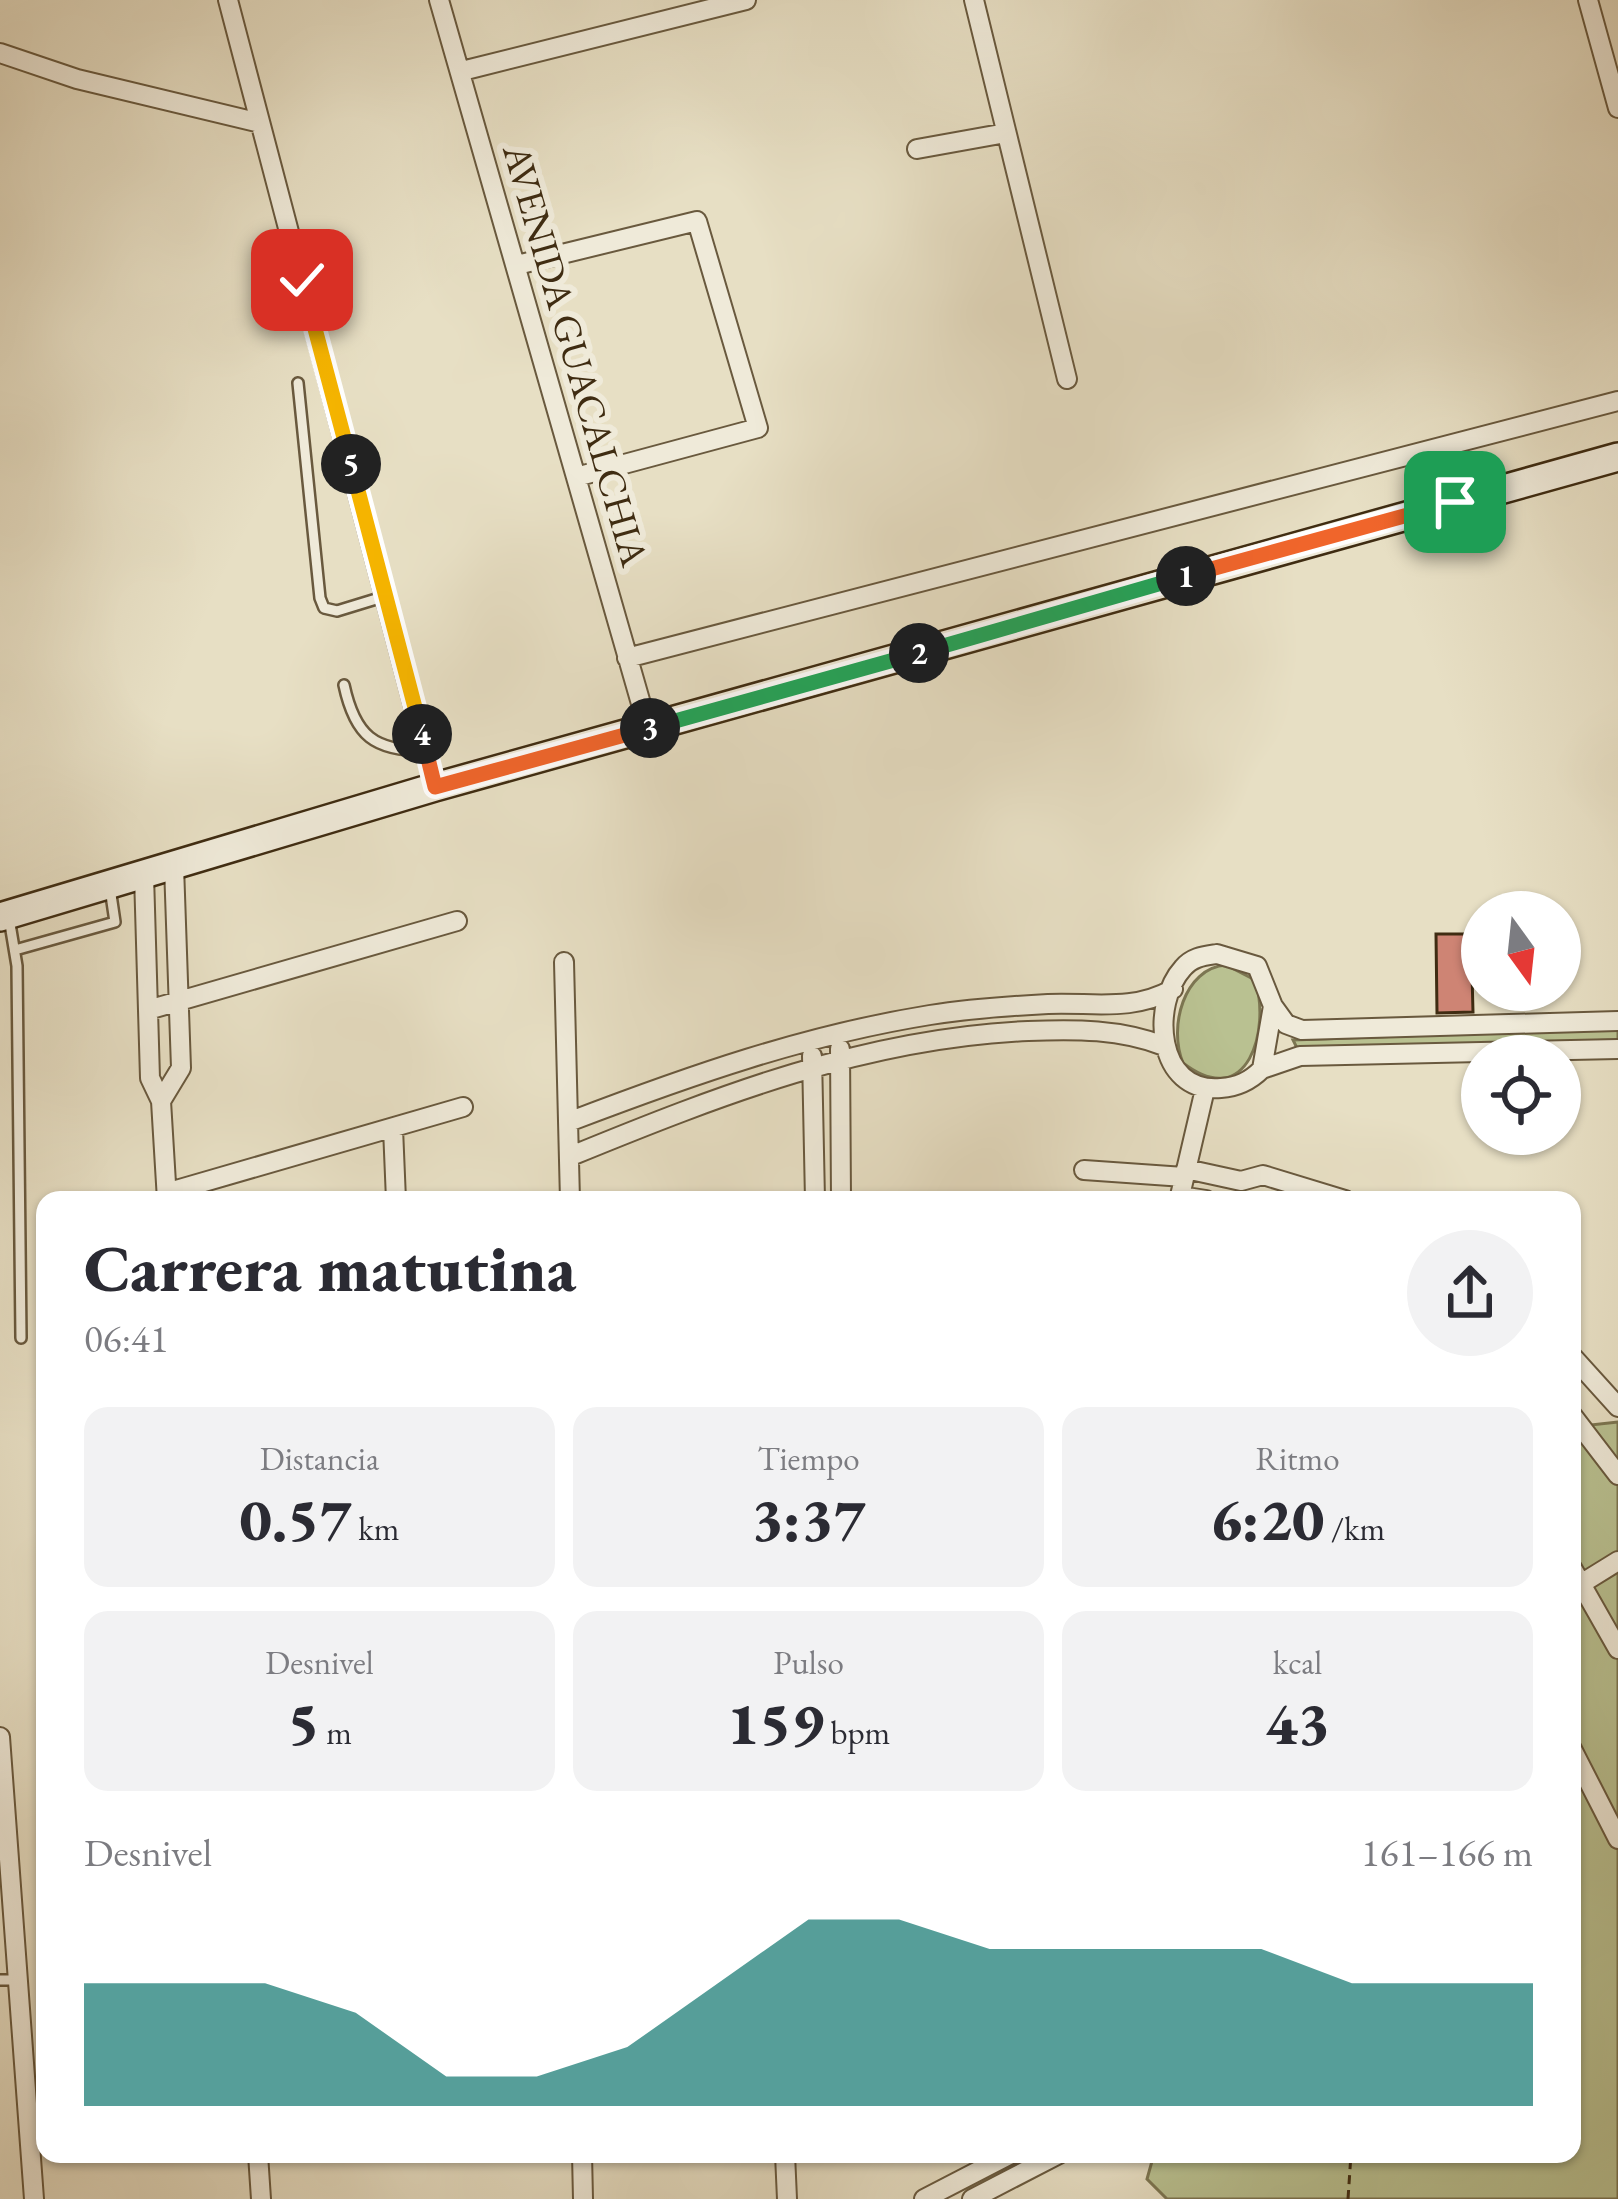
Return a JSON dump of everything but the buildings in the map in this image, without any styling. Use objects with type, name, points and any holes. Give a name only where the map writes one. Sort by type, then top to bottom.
[{"type":"street","points":[[228,0],[435,787]]},
{"type":"street","name":"AVENIDA GUACALCHIA","points":[[439,0],[649,728]]},
{"type":"street","points":[[462,71],[746,0]]},
{"type":"street","points":[[974,0],[1067,379]]},
{"type":"street","points":[[1588,0],[1618,108]]},
{"type":"street","points":[[0,52],[98,84],[260,123]]},
{"type":"street","points":[[917,149],[1006,133]]},
{"type":"street","points":[[517,265],[698,220],[758,428],[576,477]]},
{"type":"street","points":[[627,658],[1618,400]]},
{"type":"street","points":[[4,916],[435,787],[1618,457]]},
{"type":"street","points":[[161,1101],[181,1068],[174,866]]},
{"type":"street","points":[[144,875],[150,1078],[161,1101],[167,1191]]},
{"type":"street","points":[[148,1010],[457,921]]},
{"type":"street","points":[[1618,1021],[1302,1030],[1286,1024],[1273,1006],[1257,966],[1238,956],[1195,958],[1182,968],[1173,988],[1164,1046],[1174,1070],[1205,1089],[1242,1084],[1262,1069],[1300,1056],[1618,1049]]},
{"type":"street","points":[[564,962],[570,1191]]},
{"type":"street","points":[[571,1121],[713,1067],[809,1039],[934,1014],[1050,1004],[1128,1006],[1173,988]]},
{"type":"street","points":[[1262,1069],[1273,1006]]},
{"type":"street","points":[[571,1156],[813,1065],[936,1036],[1037,1031],[1133,1034],[1164,1046]]},
{"type":"street","points":[[837,1033],[841,1191]]},
{"type":"street","points":[[809,1039],[815,1191]]},
{"type":"street","points":[[1182,1186],[1205,1089]]},
{"type":"street","points":[[187,1191],[463,1108]]},
{"type":"street","points":[[393,1128],[396,1191]]},
{"type":"street","points":[[1084,1170],[1237,1190],[1263,1175],[1315,1191]]},
{"type":"street","points":[[1581,1366],[1618,1407]]},
{"type":"street","points":[[1581,1427],[1618,1475]]},
{"type":"street","points":[[1581,1574],[1618,1562]]},
{"type":"street","points":[[1581,1580],[1618,1648]]},
{"type":"street","points":[[0,1737],[9,1980],[34,2199]]},
{"type":"street","points":[[1581,1767],[1618,1839]]},
{"type":"street","points":[[259,2163],[261,2199]]},
{"type":"street","points":[[582,2163],[583,2199]]},
{"type":"street","points":[[785,2163],[787,2199]]},
{"type":"street","points":[[924,2199],[993,2163]]},
{"type":"street","points":[[972,2199],[1042,2163]]},
{"type":"lane","points":[[298,383],[324,608],[337,611],[386,596]]},
{"type":"lane","points":[[344,685],[364,734],[376,745],[426,751]]},
{"type":"lane","points":[[15,950],[115,922],[110,885]]},
{"type":"lane","points":[[4,916],[15,950],[21,1338]]},
{"type":"path","points":[[1348,2199],[1350,2163]]},
{"type":"green space","points":[[1226,965],[1255,980],[1260,1021],[1249,1059],[1239,1072],[1224,1078],[1205,1076],[1183,1063],[1177,1033],[1190,988],[1211,969]]},
{"type":"green space","points":[[1618,1028],[1618,1040],[1581,1041],[1581,1035],[1461,1035],[1461,1044],[1297,1048],[1293,1040]]},
{"type":"green space","points":[[1618,1422],[1618,2199],[1167,2199],[1147,2179],[1151,2163],[1581,2163],[1581,1426]]},
{"type":"route","points":[[302,280],[435,787],[1455,502]]}]
